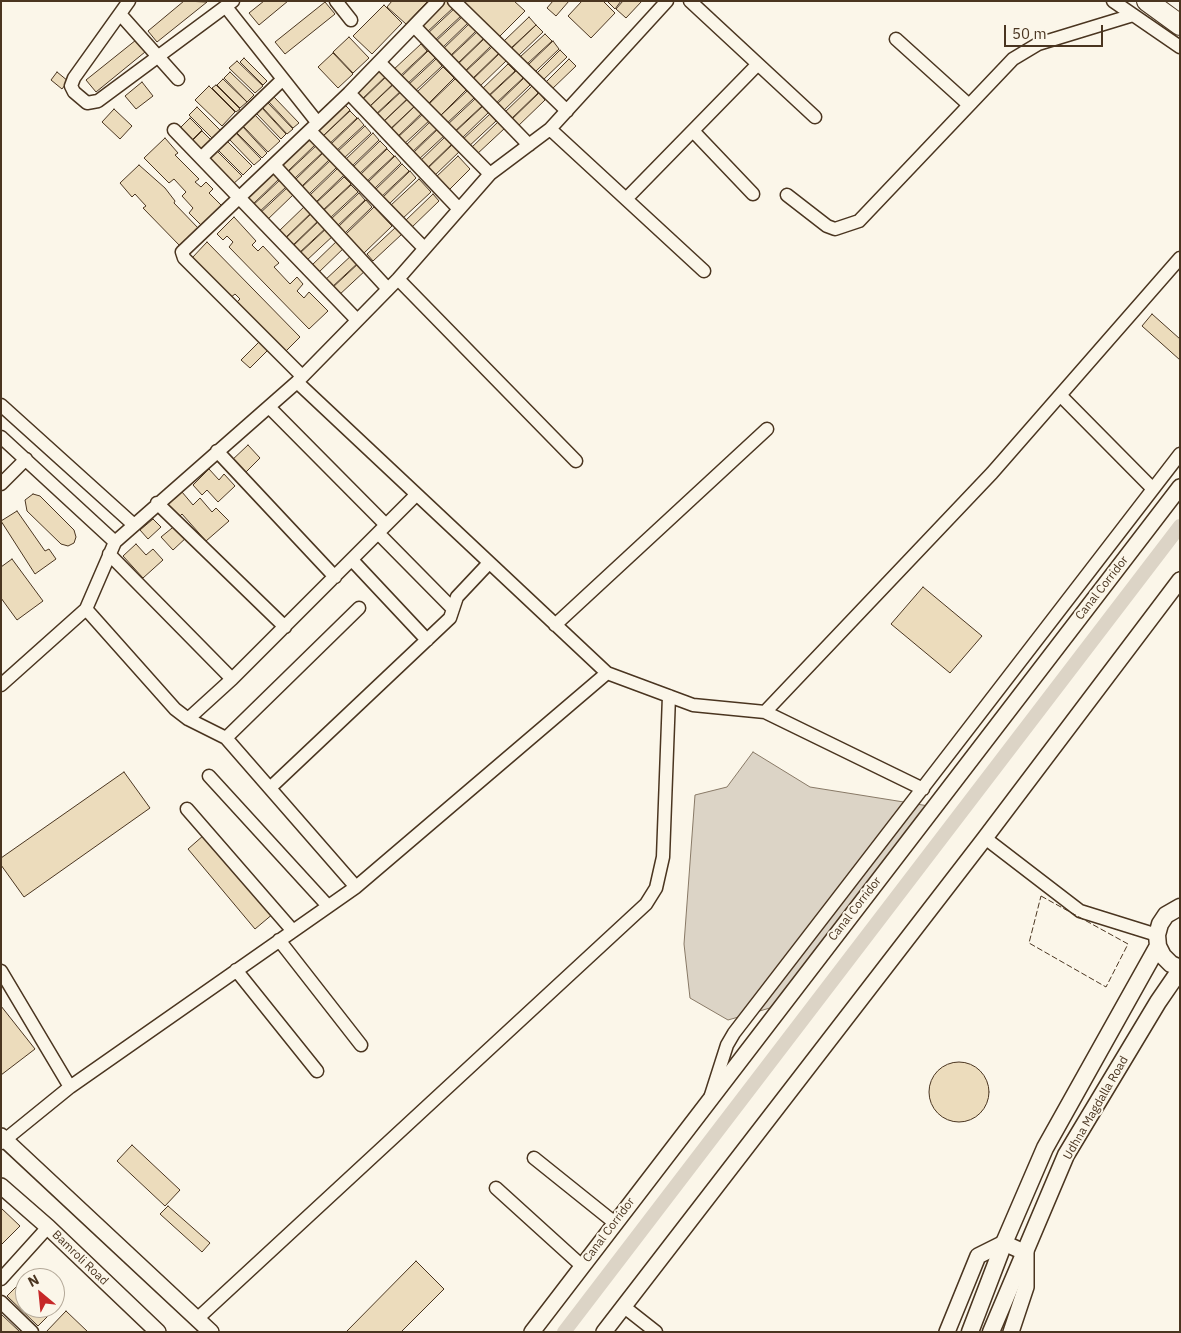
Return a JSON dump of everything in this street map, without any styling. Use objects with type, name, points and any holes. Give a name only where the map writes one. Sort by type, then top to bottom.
[{"type":"highway","points":[[1147,1],[1180,25]]},
{"type":"main road","points":[[970,1332],[1004,1243],[1045,1148],[1158,941],[1160,924],[1166,915],[1180,907]]},
{"type":"main road","name":"Udhna Magdalla Road","points":[[991,1332],[1066,1155],[1158,1002],[1180,969],[1163,956],[1158,941]]},
{"type":"street","points":[[336,1],[351,20]]},
{"type":"street","points":[[438,1],[349,93],[184,249],[182,255],[299,379],[416,495],[607,674],[693,705],[764,712],[923,789]]},
{"type":"street","points":[[454,1],[567,111]]},
{"type":"street","points":[[1,685],[86,609],[112,548],[134,525],[299,379],[398,280],[490,174],[550,129],[667,1]]},
{"type":"street","points":[[690,1],[815,117]]},
{"type":"street","points":[[1112,1],[1180,47]]},
{"type":"street","points":[[178,79],[159,58],[124,6],[74,78],[71,86],[74,92],[87,102],[98,101],[159,58],[229,4],[283,79],[314,127],[424,248]]},
{"type":"street","points":[[787,195],[827,226],[835,229],[859,221],[1013,59],[1025,50],[1038,44],[1133,15]]},
{"type":"street","points":[[414,26],[529,145]]},
{"type":"street","points":[[896,39],[969,105]]},
{"type":"street","points":[[379,62],[490,174]]},
{"type":"street","points":[[626,199],[758,64]]},
{"type":"street","points":[[201,158],[283,79]]},
{"type":"street","points":[[349,93],[459,209]]},
{"type":"street","points":[[550,129],[704,271]]},
{"type":"street","points":[[174,130],[357,320]]},
{"type":"street","points":[[693,131],[753,194]]},
{"type":"street","points":[[274,165],[388,289]]},
{"type":"street","points":[[764,712],[992,473],[1180,258]]},
{"type":"street","points":[[398,280],[576,460]]},
{"type":"street","points":[[1061,396],[1153,489]]},
{"type":"street","points":[[1,405],[134,525]]},
{"type":"street","points":[[269,406],[383,529],[453,609]]},
{"type":"street","points":[[555,625],[767,429]]},
{"type":"street","points":[[1,437],[26,459],[112,548],[232,680]]},
{"type":"street","points":[[217,451],[335,577]]},
{"type":"street","points":[[711,1095],[727,1044],[734,1033],[1180,454]]},
{"type":"street","points":[[1,484],[26,459]]},
{"type":"street","name":"Canal Corridor","points":[[532,1332],[711,1095],[1180,487]]},
{"type":"street","points":[[188,719],[232,680],[416,495]]},
{"type":"street","points":[[158,503],[285,627]]},
{"type":"street","points":[[352,560],[426,640]]},
{"type":"street","points":[[270,788],[450,618],[457,597],[489,563]]},
{"type":"street","points":[[604,1332],[985,838],[1180,580]]},
{"type":"street","points":[[226,738],[360,608]]},
{"type":"street","points":[[86,609],[175,709],[188,719],[226,738],[356,887]]},
{"type":"street","points":[[211,1332],[3,1140],[70,1087],[356,887],[607,674]]},
{"type":"street","points":[[197,1319],[646,904],[656,888],[663,857],[669,696]]},
{"type":"street","points":[[210,776],[328,906]]},
{"type":"street","points":[[187,809],[293,931]]},
{"type":"street","points":[[985,838],[1080,911],[1158,941]]},
{"type":"street","points":[[279,940],[361,1045]]},
{"type":"street","points":[[236,970],[318,1071]]},
{"type":"street","points":[[1,971],[70,1087]]},
{"type":"street","points":[[534,1158],[615,1223]]},
{"type":"street","name":"Bamroli Road","points":[[1,1186],[48,1227],[158,1332]]},
{"type":"street","points":[[496,1188],[582,1266]]},
{"type":"street","points":[[1,1279],[48,1227]]},
{"type":"street","points":[[947,1332],[978,1256],[1004,1243],[1026,1253],[1026,1287],[1011,1332]]},
{"type":"street","points":[[1,1302],[32,1332]]},
{"type":"street","points":[[623,1306],[656,1332]]},
{"type":"shaded area","points":[[753,752],[810,787],[935,807],[770,1008],[728,1020],[690,998],[684,944],[695,795],[727,787]]},
{"type":"building","points":[[184,1],[207,2],[157,42],[148,31]]},
{"type":"building","points":[[264,1],[288,1],[259,25],[249,13]]},
{"type":"building","points":[[392,1],[428,1],[406,24],[387,7]]},
{"type":"building","points":[[445,1],[449,1],[454,7],[425,34],[418,27]]},
{"type":"building","points":[[460,1],[514,1],[525,11],[498,38]]},
{"type":"building","points":[[553,1],[569,1],[556,16],[547,8]]},
{"type":"building","points":[[582,1],[603,1],[615,13],[591,38],[568,16]]},
{"type":"building","points":[[607,1],[621,1],[615,9]]},
{"type":"building","points":[[623,1],[642,1],[626,18],[616,9]]},
{"type":"building","points":[[325,2],[335,14],[285,54],[275,42]]},
{"type":"building","points":[[384,5],[402,23],[372,54],[353,36]]},
{"type":"building","points":[[455,8],[462,15],[433,42],[426,35]]},
{"type":"building","points":[[463,16],[469,22],[440,50],[434,43]]},
{"type":"building","points":[[529,17],[536,25],[511,48],[504,41]]},
{"type":"building","points":[[470,23],[477,30],[448,58],[441,51]]},
{"type":"building","points":[[536,25],[543,32],[518,56],[512,48]]},
{"type":"building","points":[[478,31],[485,37],[456,65],[449,58]]},
{"type":"building","points":[[545,34],[552,41],[527,64],[520,57]]},
{"type":"building","points":[[349,37],[369,58],[353,73],[333,52]]},
{"type":"building","points":[[485,38],[492,45],[463,73],[456,66]]},
{"type":"building","points":[[136,40],[145,52],[96,92],[86,80]]},
{"type":"building","points":[[553,41],[559,49],[535,72],[528,65]]},
{"type":"building","points":[[421,44],[427,51],[398,78],[392,71]]},
{"type":"building","points":[[493,46],[500,52],[471,80],[464,73]]},
{"type":"building","points":[[560,50],[567,57],[542,81],[536,74]]},
{"type":"building","points":[[428,51],[435,58],[406,85],[400,78]]},
{"type":"building","points":[[333,53],[353,74],[338,88],[318,67]]},
{"type":"building","points":[[500,53],[507,60],[478,88],[471,81]]},
{"type":"building","points":[[244,58],[267,81],[263,85],[240,62]]},
{"type":"building","points":[[436,59],[442,66],[413,93],[407,86]]},
{"type":"building","points":[[569,59],[576,66],[551,90],[545,83]]},
{"type":"building","points":[[237,61],[263,86],[255,93],[229,68]]},
{"type":"building","points":[[508,64],[515,71],[486,98],[479,92]]},
{"type":"building","points":[[382,67],[388,74],[359,102],[353,95]]},
{"type":"building","points":[[443,67],[454,78],[426,106],[415,94]]},
{"type":"building","points":[[516,71],[523,78],[494,105],[487,98]]},
{"type":"building","points":[[57,72],[68,81],[62,89],[51,80]]},
{"type":"building","points":[[230,72],[254,95],[247,102],[224,78]]},
{"type":"building","points":[[389,74],[396,81],[367,109],[360,102]]},
{"type":"building","points":[[524,78],[530,85],[501,113],[495,106]]},
{"type":"building","points":[[223,79],[247,102],[240,108],[217,85]]},
{"type":"building","points":[[455,79],[466,90],[438,118],[427,106]]},
{"type":"building","points":[[142,82],[153,96],[136,109],[125,96]]},
{"type":"building","points":[[396,82],[403,89],[374,116],[367,109]]},
{"type":"building","points":[[216,85],[240,109],[236,112],[212,88]]},
{"type":"building","points":[[209,86],[235,112],[222,126],[195,100]]},
{"type":"building","points":[[532,86],[538,93],[509,121],[503,114]]},
{"type":"building","points":[[403,90],[410,96],[381,124],[374,117]]},
{"type":"building","points":[[467,91],[474,98],[445,125],[438,118]]},
{"type":"building","points":[[539,93],[545,100],[516,128],[510,121]]},
{"type":"building","points":[[274,97],[299,123],[293,128],[269,102]]},
{"type":"building","points":[[410,97],[417,104],[388,131],[381,124]]},
{"type":"building","points":[[475,99],[482,106],[453,133],[446,126]]},
{"type":"building","points":[[268,103],[293,129],[287,134],[263,108]]},
{"type":"building","points":[[343,103],[350,110],[321,138],[315,131]]},
{"type":"building","points":[[417,104],[424,111],[395,139],[388,132]]},
{"type":"building","points":[[483,106],[489,112],[460,140],[454,133]]},
{"type":"building","points":[[197,107],[222,132],[214,140],[189,115]]},
{"type":"building","points":[[262,108],[286,134],[281,139],[256,113]]},
{"type":"building","points":[[114,109],[132,126],[120,139],[102,122]]},
{"type":"building","points":[[350,111],[357,118],[328,145],[321,138]]},
{"type":"building","points":[[425,112],[431,119],[402,146],[396,139]]},
{"type":"building","points":[[490,114],[496,121],[467,148],[461,141]]},
{"type":"building","points":[[255,115],[280,141],[268,152],[243,126]]},
{"type":"building","points":[[190,118],[202,130],[189,143],[177,131]]},
{"type":"building","points":[[358,118],[364,125],[335,152],[329,146]]},
{"type":"building","points":[[432,120],[439,127],[410,154],[403,148]]},
{"type":"building","points":[[499,121],[505,128],[476,155],[470,149]]},
{"type":"building","points":[[365,126],[371,133],[342,160],[336,153]]},
{"type":"building","points":[[243,127],[267,153],[262,158],[237,133]]},
{"type":"building","points":[[440,127],[446,134],[417,161],[411,155]]},
{"type":"building","points":[[202,131],[214,143],[201,156],[189,144]]},
{"type":"building","points":[[235,132],[261,159],[254,165],[229,139]]},
{"type":"building","points":[[373,133],[379,140],[350,168],[344,161]]},
{"type":"building","points":[[446,136],[453,143],[424,171],[417,164]]},
{"type":"building","points":[[309,137],[316,144],[287,172],[280,165]]},
{"type":"building","points":[[165,138],[178,153],[175,155],[199,179],[195,182],[201,187],[206,182],[213,189],[209,193],[222,206],[202,226],[189,213],[193,208],[182,196],[186,192],[174,179],[169,183],[144,158]]},
{"type":"building","points":[[226,140],[252,166],[243,175],[217,149]]},
{"type":"building","points":[[380,141],[387,148],[358,175],[351,169]]},
{"type":"building","points":[[454,143],[461,150],[432,178],[425,171]]},
{"type":"building","points":[[317,145],[323,152],[294,179],[288,172]]},
{"type":"building","points":[[387,149],[394,156],[365,183],[359,176]]},
{"type":"building","points":[[216,150],[242,176],[232,185],[206,159]]},
{"type":"building","points":[[324,152],[330,159],[301,187],[295,180]]},
{"type":"building","points":[[395,156],[401,163],[372,191],[366,184]]},
{"type":"building","points":[[458,156],[470,169],[447,192],[434,179]]},
{"type":"building","points":[[331,160],[337,167],[309,194],[302,187]]},
{"type":"building","points":[[402,164],[409,171],[380,198],[373,192]]},
{"type":"building","points":[[139,165],[165,188],[175,201],[174,203],[199,229],[181,247],[143,208],[146,206],[135,194],[132,197],[120,183]]},
{"type":"building","points":[[338,168],[344,175],[315,203],[309,196]]},
{"type":"building","points":[[273,171],[280,178],[251,206],[244,199]]},
{"type":"building","points":[[410,171],[416,178],[387,206],[381,199]]},
{"type":"building","points":[[344,177],[351,184],[322,211],[315,204]]},
{"type":"building","points":[[419,179],[431,192],[402,219],[390,206]]},
{"type":"building","points":[[280,180],[286,187],[257,214],[251,207]]},
{"type":"building","points":[[351,185],[358,192],[329,219],[322,212]]},
{"type":"building","points":[[288,187],[294,194],[265,222],[258,215]]},
{"type":"building","points":[[359,193],[365,200],[336,227],[330,220]]},
{"type":"building","points":[[433,194],[439,201],[410,229],[404,222]]},
{"type":"building","points":[[366,200],[372,207],[343,235],[337,228]]},
{"type":"building","points":[[307,204],[313,211],[284,239],[278,232]]},
{"type":"building","points":[[374,207],[392,226],[363,254],[345,235]]},
{"type":"building","points":[[314,211],[321,218],[292,246],[285,239]]},
{"type":"building","points":[[234,217],[256,241],[252,245],[258,251],[263,246],[279,263],[274,267],[290,284],[297,277],[303,284],[297,291],[304,298],[309,292],[328,311],[309,329],[229,247],[233,242],[227,236],[223,240],[217,234]]},
{"type":"building","points":[[321,219],[328,226],[299,253],[292,247]]},
{"type":"building","points":[[328,227],[335,234],[306,261],[299,254]]},
{"type":"building","points":[[396,227],[402,234],[373,261],[367,254]]},
{"type":"building","points":[[340,238],[347,245],[318,273],[311,266]]},
{"type":"building","points":[[207,242],[300,337],[284,353],[236,303],[240,299],[235,294],[230,298],[192,258]]},
{"type":"building","points":[[353,254],[360,261],[331,288],[324,281]]},
{"type":"building","points":[[360,262],[367,269],[338,296],[331,289]]},
{"type":"building","points":[[1152,314],[1180,339],[1180,360],[1142,326]]},
{"type":"building","points":[[260,341],[269,349],[250,368],[241,360]]},
{"type":"building","points":[[248,445],[260,458],[243,475],[230,462]]},
{"type":"building","points":[[209,469],[219,480],[224,474],[235,486],[218,502],[207,490],[202,495],[193,485]]},
{"type":"building","points":[[182,492],[193,505],[200,498],[212,512],[216,508],[229,521],[206,541],[182,514],[176,520],[165,507]]},
{"type":"building","points":[[33,494],[40,496],[74,530],[76,537],[74,543],[68,546],[61,544],[27,511],[25,500]]},
{"type":"building","points":[[17,511],[45,551],[49,549],[56,559],[35,574],[1,521]]},
{"type":"building","points":[[153,519],[161,527],[148,539],[140,530]]},
{"type":"building","points":[[177,524],[188,536],[173,550],[161,537]]},
{"type":"building","points":[[136,544],[146,555],[153,549],[163,560],[143,578],[123,556]]},
{"type":"building","points":[[12,559],[43,601],[17,620],[1,598],[1,567]]},
{"type":"building","points":[[923,587],[982,636],[950,673],[891,624]]},
{"type":"building","points":[[124,772],[150,808],[24,897],[1,865],[1,858]]},
{"type":"building","points":[[204,835],[274,913],[255,929],[188,849]]},
{"type":"building","points":[[1,1006],[35,1049],[1,1075]]},
{"type":"building","points":[[959,1062],[976,1067],[984,1075],[989,1092],[984,1109],[976,1117],[959,1122],[942,1117],[934,1109],[929,1092],[934,1075],[942,1067]]},
{"type":"building","points":[[132,1145],[180,1190],[165,1206],[117,1161]]},
{"type":"building","points":[[168,1206],[210,1243],[202,1252],[160,1214]]},
{"type":"building","points":[[1,1208],[20,1226],[1,1245]]},
{"type":"building","points":[[416,1261],[444,1289],[401,1332],[346,1332]]},
{"type":"building","points":[[15,1288],[15,1304],[7,1296]]},
{"type":"building","points":[[65,1312],[88,1332],[46,1332],[59,1318],[65,1318]]},
{"type":"building","points":[[1,1314],[20,1332],[1,1332]]},
{"type":"building","points":[[30,1318],[46,1318],[38,1326]]},
{"type":"waterway","points":[[564,1332],[1180,526]]},
{"type":"fence","points":[[1041,896],[1128,944],[1106,987],[1029,943],[1041,896]]}]
